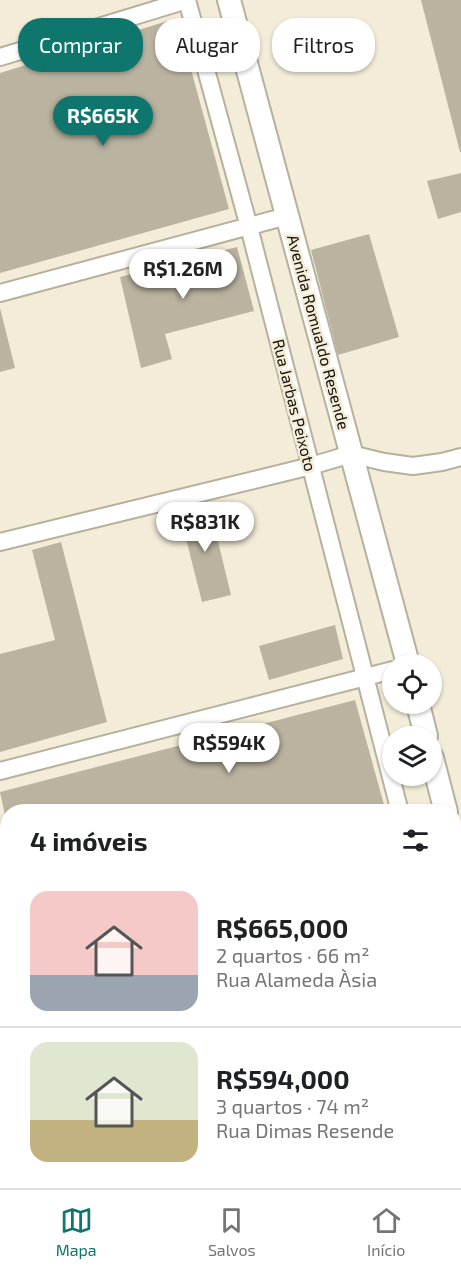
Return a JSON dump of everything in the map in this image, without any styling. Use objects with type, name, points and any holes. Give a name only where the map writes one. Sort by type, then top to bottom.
[{"type":"street","points":[[0,57],[187,0]]},
{"type":"street","name":"Rua Jarbas Peixoto","points":[[187,0],[249,226],[398,804]]},
{"type":"street","name":"Avenida Romualdo Resende","points":[[229,0],[405,654]]},
{"type":"street","points":[[0,293],[287,216]]},
{"type":"street","points":[[0,542],[351,454],[412,466],[461,457]]},
{"type":"street","points":[[0,771],[382,672]]},
{"type":"street","points":[[439,786],[444,804]]},
{"type":"building","points":[[421,0],[461,0],[461,152],[460,152]]},
{"type":"building","points":[[155,25],[155,72],[192,72],[229,209],[0,273],[0,73],[18,67],[18,72],[143,72],[143,29]]},
{"type":"building","points":[[461,173],[461,212],[438,219],[427,181]]},
{"type":"building","points":[[369,234],[399,337],[338,355],[311,250]]},
{"type":"building","points":[[237,247],[254,311],[165,334],[172,359],[141,368],[120,277]]},
{"type":"building","points":[[0,308],[15,368],[0,372]]},
{"type":"building","points":[[209,504],[231,595],[202,602],[179,511]]},
{"type":"building","points":[[61,542],[107,722],[0,752],[0,654],[55,640],[32,550]]},
{"type":"building","points":[[335,625],[343,659],[269,680],[259,646]]},
{"type":"building","points":[[355,700],[384,804],[3,804],[0,792]]}]
